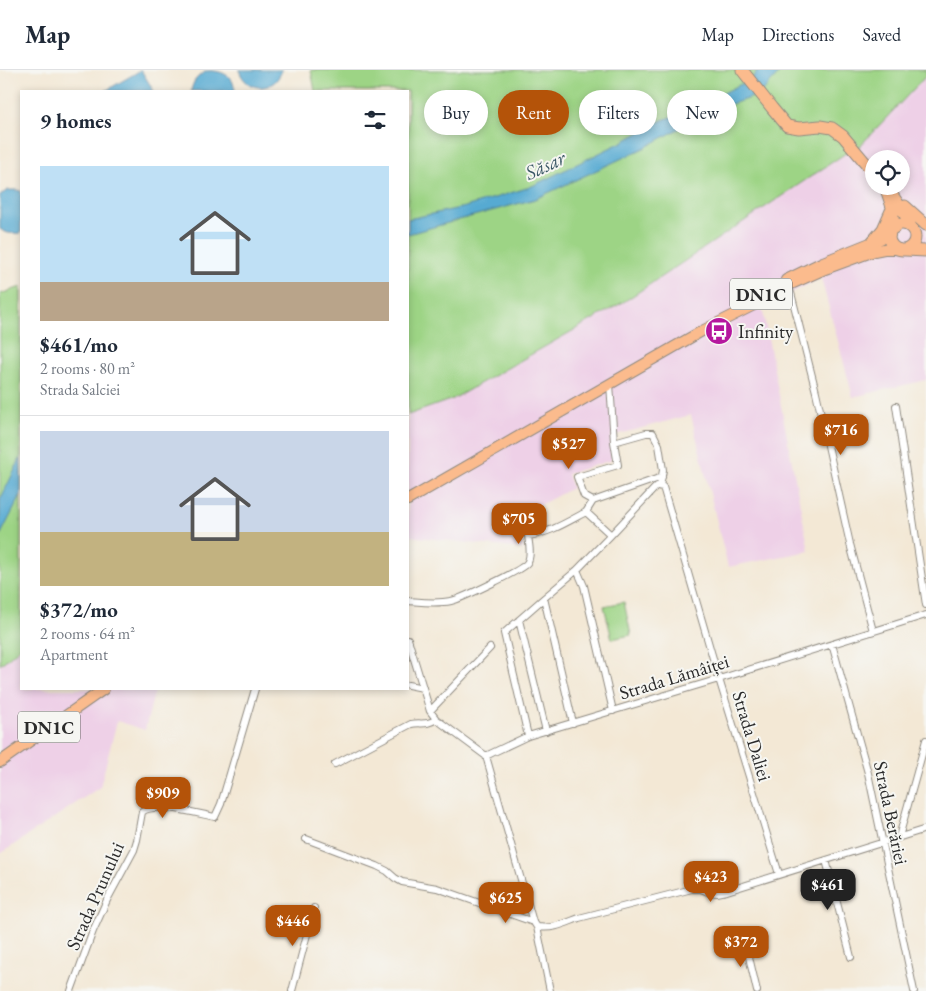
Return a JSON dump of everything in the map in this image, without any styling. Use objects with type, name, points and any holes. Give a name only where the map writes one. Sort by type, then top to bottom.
[{"type":"highway","points":[[743,70],[787,126],[832,128],[843,136],[865,162]]},
{"type":"highway","points":[[889,195],[907,217],[913,232],[914,242],[912,246],[902,249],[895,247],[890,242],[894,203]]},
{"type":"highway","points":[[894,203],[926,225]]},
{"type":"highway","points":[[872,242],[884,229],[894,203]]},
{"type":"highway","name":"DN1C","points":[[892,231],[899,225],[905,225],[913,232],[926,238]]},
{"type":"highway","name":"DN1C","points":[[902,249],[926,251]]},
{"type":"main road","name":"DN1C","points":[[409,499],[702,331],[787,279],[872,242],[892,231]]},
{"type":"main road","name":"DN1C","points":[[702,331],[789,285],[849,259],[884,249],[902,249]]},
{"type":"main road","name":"DN1C","points":[[0,762],[103,690]]},
{"type":"street","points":[[789,285],[816,392],[848,535],[873,631]]},
{"type":"street","points":[[593,501],[584,496],[577,477],[618,465],[614,442],[610,384]]},
{"type":"street","points":[[896,406],[926,604]]},
{"type":"street","points":[[528,736],[504,633],[577,570],[657,486],[662,488],[663,470],[659,445],[653,433],[646,433],[614,442]]},
{"type":"street","points":[[409,602],[441,603],[453,601],[472,593],[524,566],[528,562],[530,558],[528,536],[540,535],[586,512],[593,501],[662,477]]},
{"type":"street","name":"Strada Daliei","points":[[662,488],[778,874]]},
{"type":"street","points":[[586,512],[611,536]]},
{"type":"street","points":[[577,570],[584,586],[613,711]]},
{"type":"street","points":[[544,598],[574,723]]},
{"type":"street","name":"Strada Lămâiței","points":[[486,756],[528,736],[926,615]]},
{"type":"street","points":[[519,620],[546,731]]},
{"type":"street","points":[[409,642],[430,710],[436,720],[486,756],[535,924],[550,991]]},
{"type":"street","name":"Strada Berăriei","points":[[832,644],[868,772],[914,991]]},
{"type":"street","points":[[430,710],[490,648]]},
{"type":"street","points":[[409,685],[423,688]]},
{"type":"street","name":"Strada Prunului","points":[[71,991],[93,931],[107,900],[134,850],[142,812],[147,808],[172,809],[215,818],[221,804],[255,690]]},
{"type":"street","points":[[335,764],[411,724],[417,722],[430,723],[436,720]]},
{"type":"street","points":[[899,837],[926,740]]},
{"type":"street","points":[[306,839],[377,866],[402,882],[437,888],[535,924],[553,927],[579,918],[692,889],[717,893],[727,891],[926,829]]},
{"type":"street","points":[[826,860],[851,957]]},
{"type":"street","points":[[292,991],[314,908]]},
{"type":"street","points":[[745,940],[757,991]]},
{"type":"shaded area","points":[[926,76],[926,380],[853,397],[821,278],[762,307],[809,551],[728,567],[691,415],[611,436],[612,460],[567,474],[572,488],[521,515],[523,549],[409,536],[409,415],[453,399],[849,151],[855,151]]},
{"type":"shaded area","points":[[20,648],[20,690],[155,690],[145,730],[117,721],[100,787],[0,854],[0,665]]},
{"type":"green space","points":[[311,70],[926,70],[926,76],[855,151],[849,151],[625,301],[453,399],[409,415],[409,90],[315,90]]},
{"type":"green space","points":[[20,287],[20,648],[0,665],[0,294]]},
{"type":"green space","points":[[624,602],[631,635],[612,639],[604,606]]},
{"type":"water","points":[[141,70],[153,90],[107,90]]},
{"type":"water","points":[[239,70],[282,70],[273,83],[260,87],[248,83]]},
{"type":"water","points":[[759,70],[781,71],[759,95],[737,102],[737,90],[729,90],[751,79]]},
{"type":"water","points":[[207,71],[222,73],[229,77],[235,90],[191,90],[196,79]]},
{"type":"water","points":[[667,118],[668,135],[535,199],[409,234],[409,219],[465,207],[530,187],[635,135],[657,135],[657,123]]},
{"type":"water","points":[[8,190],[20,191],[20,233],[5,232],[0,229],[0,195]]},
{"type":"water","points":[[20,459],[20,497],[0,536],[0,500]]},
{"type":"place","name":"Infinity","points":[[719,331]]},
{"type":"water label","name":"Săsar","points":[[545,165]]}]
